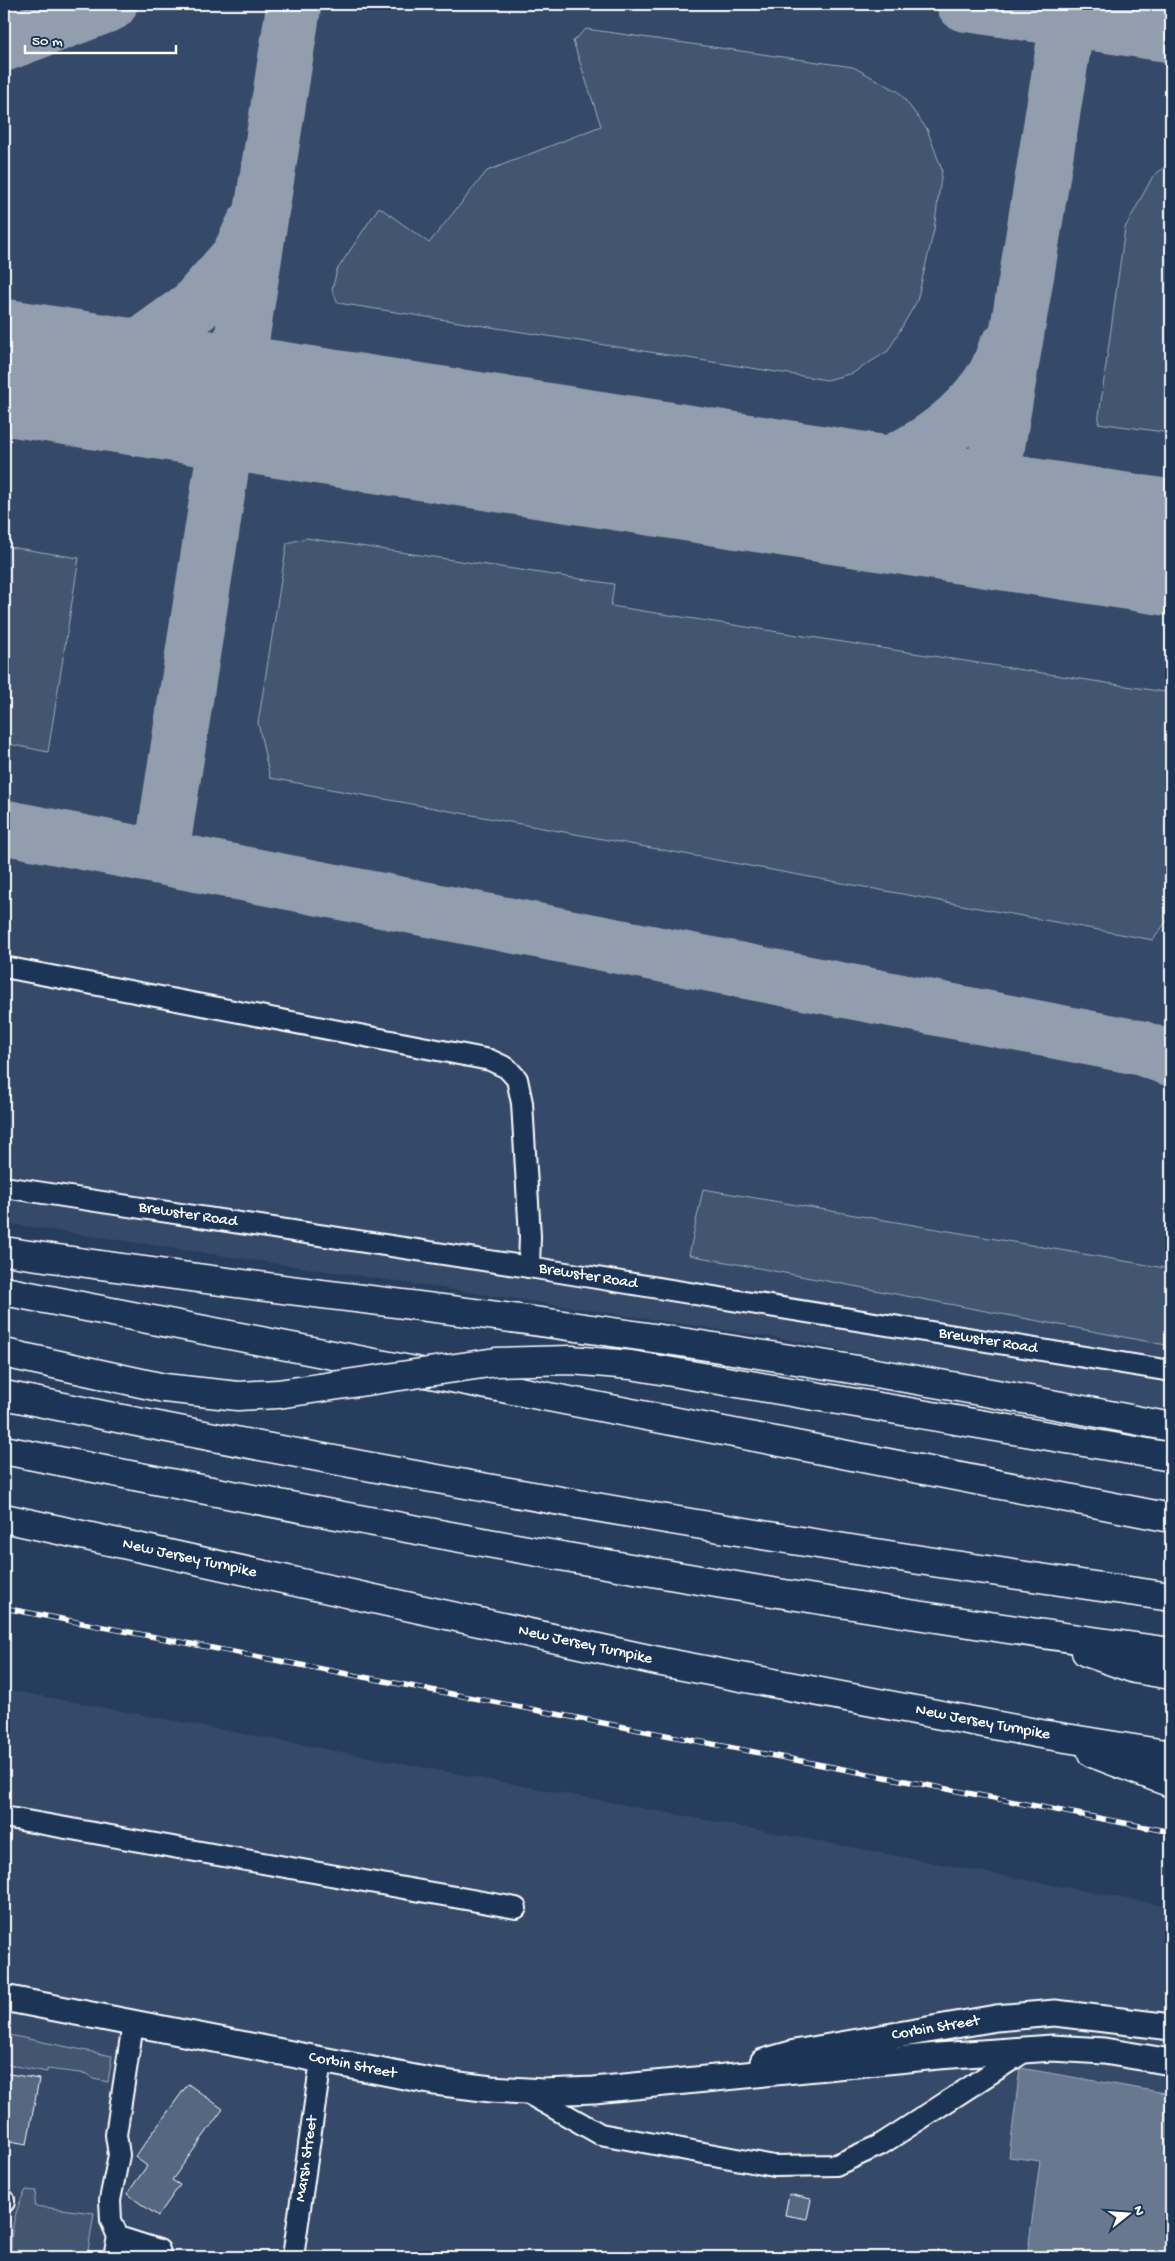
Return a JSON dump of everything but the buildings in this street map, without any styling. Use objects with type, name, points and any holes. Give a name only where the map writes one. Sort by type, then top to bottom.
[{"type":"highway","points":[[4,1250],[225,1282],[520,1320],[791,1360],[987,1391],[1171,1427]]},
{"type":"highway","points":[[4,1291],[1171,1518]]},
{"type":"highway","points":[[4,1353],[164,1388],[238,1396],[278,1394],[496,1362],[571,1360],[631,1365],[1171,1456]]},
{"type":"highway","points":[[4,1395],[431,1479],[845,1549],[1171,1597]]},
{"type":"highway","points":[[4,1450],[468,1541],[745,1588],[1171,1652]]},
{"type":"highway","name":"New Jersey Turnpike","points":[[4,1518],[662,1662],[1042,1734],[1171,1755]]},
{"type":"highway","points":[[1024,1631],[1134,1669],[1171,1675]]},
{"type":"highway","points":[[1042,1734],[1171,1783]]},
{"type":"main road","name":"Corbin Street","points":[[4,1998],[436,2082],[524,2091],[594,2090],[938,2056],[1052,2048],[1104,2052],[1171,2062]]},
{"type":"main road","name":"Corbin Street","points":[[705,2079],[795,2053],[996,2018],[1055,2013],[1171,2027]]},
{"type":"street","points":[[4,967],[490,1060],[507,1068],[517,1079],[522,1103],[530,1236],[529,1267]]},
{"type":"street","name":"Brewster Road","points":[[4,1187],[529,1267],[1171,1371]]},
{"type":"street","points":[[4,1817],[516,1908]]},
{"type":"street","points":[[114,2257],[118,2238],[111,2220],[110,2200],[119,2154],[116,2135],[133,2024]]},
{"type":"street","points":[[524,2091],[600,2134],[774,2166],[836,2165],[880,2145],[1027,2050]]},
{"type":"street","name":"Marsh Street","points":[[293,2257],[321,2061]]},
{"type":"street","points":[[118,2238],[158,2250],[160,2257]]},
{"type":"shaded area","points":[[4,4],[1171,4],[1171,1415],[797,1341],[4,1223]]},
{"type":"shaded area","points":[[586,29],[853,67],[899,92],[927,129],[942,170],[934,230],[917,301],[888,351],[853,373],[827,380],[338,303],[332,290],[337,270],[379,207],[429,243],[487,171],[601,126],[573,41]]},
{"type":"shaded area","points":[[1171,162],[1171,433],[1098,423],[1125,228],[1153,176]]},
{"type":"shaded area","points":[[306,538],[614,584],[611,606],[1171,693],[1171,915],[1153,940],[270,778],[258,723],[287,543]]},
{"type":"shaded area","points":[[4,546],[79,558],[48,752],[4,743]]},
{"type":"shaded area","points":[[703,1189],[1171,1269],[1171,1346],[689,1255]]},
{"type":"shaded area","points":[[4,1689],[1171,1907],[1171,2094],[1020,2068],[1009,2157],[1040,2161],[1027,2257],[4,2257]]},
{"type":"shaded area","points":[[4,2034],[112,2056],[108,2082],[93,2079],[88,2074],[47,2069],[47,2072],[4,2064]]},
{"type":"shaded area","points":[[1020,2068],[1171,2094],[1171,2257],[1027,2257],[1040,2161],[1009,2157]]},
{"type":"shaded area","points":[[26,2190],[36,2191],[34,2206],[94,2213],[87,2257],[11,2257],[14,2222],[18,2206]]},
{"type":"taxiway","points":[[4,44],[110,4]]},
{"type":"taxiway","points":[[161,857],[294,4]]},
{"type":"taxiway","points":[[964,4],[1171,35]]},
{"type":"taxiway","points":[[985,520],[1068,18],[1065,4]]},
{"type":"taxiway","points":[[4,364],[86,364],[147,341],[194,307],[238,257],[253,226]]},
{"type":"taxiway","points":[[741,482],[791,486],[827,483],[883,466],[910,453],[935,438],[978,399],[995,375],[1005,350]]},
{"type":"taxiway","points":[[4,827],[1141,1048],[1171,1059]]},
{"type":"runway","points":[[4,367],[1171,548]]},
{"type":"railway","points":[[4,1608],[1171,1832]]}]
